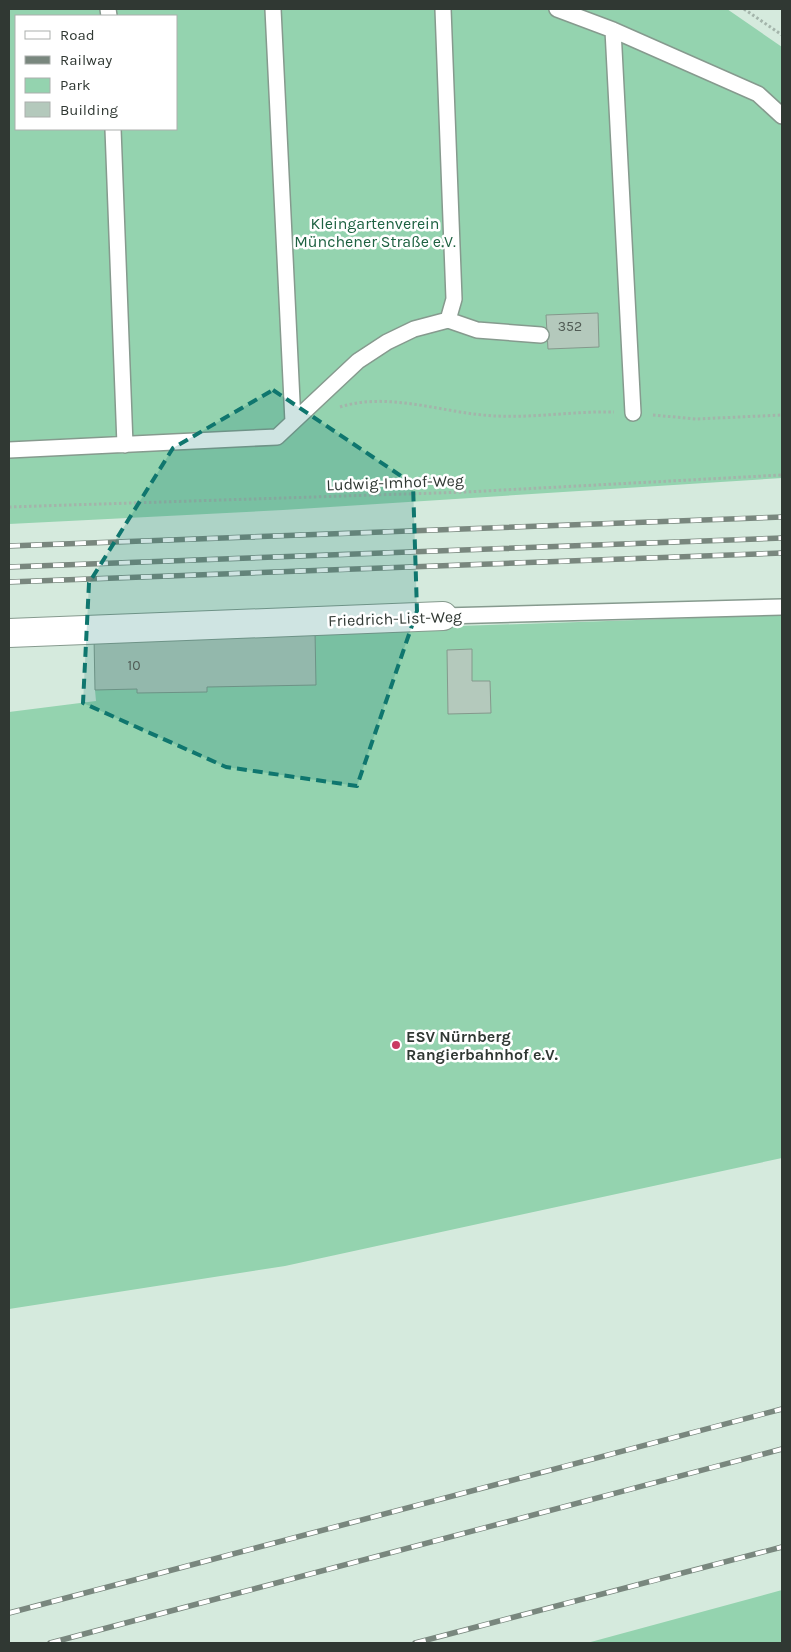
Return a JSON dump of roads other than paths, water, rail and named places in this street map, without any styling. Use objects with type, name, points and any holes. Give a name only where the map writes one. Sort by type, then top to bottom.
[{"type":"street","name":"Friedrich-List-Weg","points":[[9,633],[443,616]]},
{"type":"lane","points":[[272,9],[293,422]]},
{"type":"lane","points":[[443,9],[454,299],[448,320]]},
{"type":"lane","points":[[557,9],[613,30],[758,94],[782,116]]},
{"type":"lane","points":[[613,30],[632,413]]},
{"type":"lane","points":[[113,130],[125,445]]},
{"type":"lane","points":[[9,450],[277,437],[358,361],[387,342],[414,329],[448,320],[477,330],[541,335]]},
{"type":"lane","name":"Friedrich-List-Weg","points":[[443,616],[782,607]]},
{"type":"railway","points":[[9,546],[782,517]]},
{"type":"railway","points":[[9,567],[782,538]]},
{"type":"railway","points":[[9,582],[782,553]]},
{"type":"railway","points":[[9,1613],[782,1409]]},
{"type":"railway","points":[[50,1643],[782,1449]]},
{"type":"railway","points":[[415,1643],[782,1547]]},
{"type":"place","name":"ESV Nürnberg Rangierbahnhof e.V.","points":[[396,1045]]},
{"type":"park label","name":"Kleingartenverein Münchener Straße e.V.","points":[[375,232]]}]
